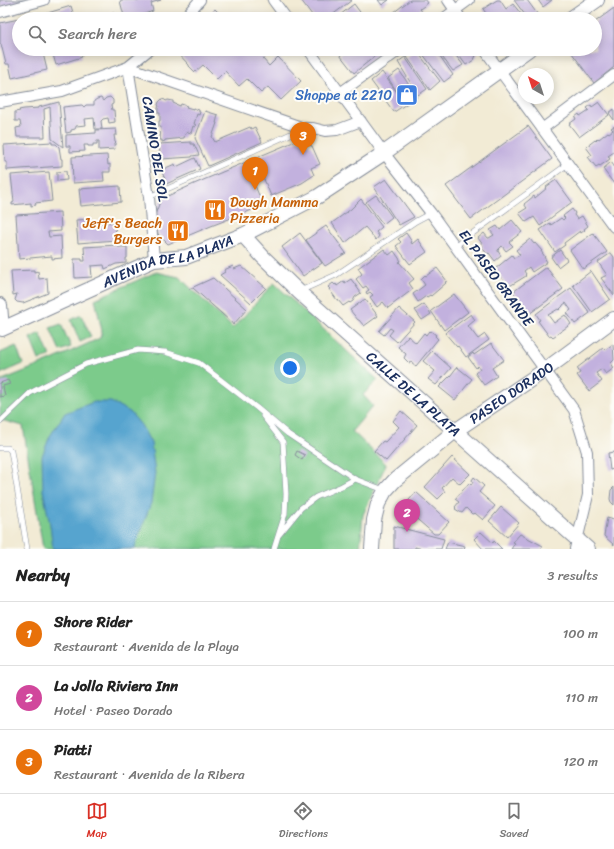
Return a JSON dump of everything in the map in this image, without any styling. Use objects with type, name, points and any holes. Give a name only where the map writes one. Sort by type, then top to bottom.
[{"type":"street","points":[[0,12],[44,0]]},
{"type":"street","points":[[189,12],[200,0]]},
{"type":"street","points":[[273,0],[282,12]]},
{"type":"street","points":[[448,0],[455,10]]},
{"type":"street","points":[[452,12],[469,0]]},
{"type":"street","points":[[580,12],[597,0]]},
{"type":"street","points":[[0,102],[62,91],[128,67],[141,56]]},
{"type":"street","name":"EL PASEO GRANDE","points":[[313,56],[384,153],[431,213],[574,410],[587,452],[588,495],[576,544]]},
{"type":"street","points":[[340,93],[391,56]]},
{"type":"street","points":[[489,56],[614,227]]},
{"type":"street","name":"AVENIDA DE LA PLAYA","points":[[1,329],[154,260],[186,257],[243,234],[317,197],[384,153],[519,56]]},
{"type":"street","points":[[128,67],[304,128],[313,128],[324,131],[337,130],[360,121]]},
{"type":"street","name":"CAMINO DEL SOL","points":[[128,67],[149,197],[154,260]]},
{"type":"street","points":[[542,129],[614,75]]},
{"type":"street","name":"CALLE DE LA PLATA","points":[[243,234],[263,257],[299,292],[455,431],[576,544],[588,549]]},
{"type":"street","points":[[0,305],[1,329]]},
{"type":"street","name":"PASEO DORADO","points":[[372,549],[374,520],[378,504],[385,491],[395,480],[455,431],[545,370],[614,319]]},
{"type":"lane","points":[[149,197],[304,128]]},
{"type":"lane","points":[[455,246],[568,164]]},
{"type":"lane","points":[[299,292],[336,275],[416,221],[431,213]]},
{"type":"lane","points":[[0,422],[30,393],[86,364],[138,350],[164,352],[199,363],[288,434],[355,479],[385,491]]},
{"type":"lane","points":[[257,408],[283,442],[286,494],[285,514],[274,549]]},
{"type":"lane","points":[[0,448],[8,448],[11,451],[27,549]]},
{"type":"lane","points":[[278,536],[301,508],[316,497],[355,479]]},
{"type":"green space","points":[[156,272],[179,277],[233,328],[274,283],[378,380],[363,395],[373,406],[352,431],[386,464],[363,515],[360,549],[43,549],[23,426],[1,420],[0,381],[52,360],[100,338],[102,331],[95,299]]},
{"type":"green space","points":[[81,315],[91,337],[80,342],[71,320]]},
{"type":"green space","points":[[61,324],[71,347],[60,351],[50,328]]},
{"type":"green space","points":[[40,333],[50,356],[39,360],[30,338]]},
{"type":"green space","points":[[16,346],[23,364],[0,374],[0,353]]},
{"type":"water","points":[[94,402],[111,402],[130,412],[141,425],[151,443],[155,473],[151,503],[134,549],[53,549],[43,491],[42,456],[50,436],[65,413]]},
{"type":"building","points":[[0,0],[28,0],[28,1],[0,7]]},
{"type":"building","points":[[161,0],[151,3],[153,11],[150,12],[123,12],[120,1]]},
{"type":"building","points":[[301,0],[352,0],[336,12],[310,12]]},
{"type":"building","points":[[378,0],[389,0],[382,5]]},
{"type":"building","points":[[410,0],[426,0],[428,3],[420,9],[422,12],[394,12]]},
{"type":"building","points":[[497,0],[500,0],[506,9],[513,4],[519,12],[485,12],[483,9]]},
{"type":"building","points":[[514,0],[527,0],[536,12],[523,12]]},
{"type":"building","points":[[538,0],[552,0],[543,7]]},
{"type":"building","points":[[354,4],[360,12],[344,12]]},
{"type":"building","points":[[71,6],[73,12],[51,12]]},
{"type":"building","points":[[614,8],[614,67],[594,83],[574,56],[602,56],[602,17]]},
{"type":"building","points":[[12,20],[12,56],[44,56],[47,70],[12,78],[9,64],[6,64],[0,44],[0,23]]},
{"type":"building","points":[[53,56],[82,57],[56,65]]},
{"type":"building","points":[[181,56],[266,56],[263,59],[269,66],[278,57],[301,81],[281,100],[268,87],[261,93],[247,79],[239,86],[225,71],[217,79],[203,65],[195,72]]},
{"type":"building","points":[[341,56],[375,56],[354,73]]},
{"type":"building","points":[[421,56],[440,81],[430,90],[407,57]]},
{"type":"building","points":[[424,56],[440,56],[453,75],[444,82]]},
{"type":"building","points":[[441,56],[456,56],[463,65],[453,71]]},
{"type":"building","points":[[459,56],[476,56],[474,60],[466,65]]},
{"type":"building","points":[[405,57],[427,89],[418,95],[398,62]]},
{"type":"building","points":[[399,70],[417,97],[394,112],[371,81],[382,72],[401,98],[388,78]]},
{"type":"building","points":[[110,97],[113,100],[113,104],[111,105],[112,110],[114,110],[115,122],[109,123],[108,118],[103,119],[101,121],[102,129],[95,129],[94,118],[85,119],[86,125],[76,126],[75,129],[71,130],[71,132],[66,133],[63,107],[82,105],[84,107],[86,105],[94,105],[94,101],[97,99],[101,98],[103,101]]},
{"type":"building","points":[[162,99],[166,101],[173,101],[173,103],[180,106],[181,104],[187,106],[186,107],[199,110],[199,115],[197,114],[194,124],[196,125],[195,127],[193,126],[191,133],[188,132],[185,134],[184,138],[165,140],[162,142],[162,140],[160,140],[161,127],[159,127],[160,113],[158,113],[158,105]]},
{"type":"building","points":[[59,102],[63,147],[52,139],[50,107],[44,109],[45,137],[17,137],[16,128],[21,127],[20,121],[15,121],[15,112],[24,109],[39,108]]},
{"type":"building","points":[[599,102],[609,115],[579,137],[569,124],[576,119],[575,117],[579,114],[580,116],[589,110],[587,108],[591,105],[592,107]]},
{"type":"building","points":[[614,109],[614,120],[609,113]]},
{"type":"building","points":[[205,111],[218,115],[212,137],[215,142],[250,127],[251,129],[255,127],[262,142],[208,166],[195,138]]},
{"type":"building","points":[[528,126],[552,159],[471,219],[446,186]]},
{"type":"building","points":[[614,126],[614,152],[608,156],[610,159],[596,167],[588,157],[592,155],[586,147],[598,138],[599,139],[613,130],[611,128]]},
{"type":"building","points":[[116,129],[117,135],[114,135],[116,143],[116,145],[114,145],[115,149],[99,150],[99,141],[97,141],[97,144],[93,144],[93,146],[84,145],[85,151],[70,152],[70,146],[66,146],[66,135],[96,133],[96,130]]},
{"type":"building","points":[[298,140],[312,146],[320,164],[311,168],[314,175],[302,183],[271,196],[261,172],[251,176],[263,205],[168,244],[158,234],[155,215],[161,199]]},
{"type":"building","points":[[52,142],[52,144],[56,144],[59,147],[62,166],[7,170],[4,145]]},
{"type":"building","points":[[191,142],[191,144],[194,144],[199,155],[192,157],[159,158],[159,144]]},
{"type":"building","points":[[107,155],[108,165],[110,164],[110,172],[103,172],[104,181],[73,183],[72,157]]},
{"type":"building","points":[[195,158],[200,169],[166,184],[163,180],[165,179],[161,170],[175,164],[176,167]]},
{"type":"building","points":[[611,162],[614,166],[614,184],[603,169]]},
{"type":"building","points":[[66,171],[67,180],[57,181],[57,172]]},
{"type":"building","points":[[49,172],[52,201],[35,203],[36,205],[31,206],[31,203],[12,205],[14,202],[11,175]]},
{"type":"building","points":[[386,179],[414,217],[399,225],[374,187]]},
{"type":"building","points":[[556,180],[572,202],[540,226],[534,217],[526,222],[519,213],[527,208],[524,204],[534,196],[535,198]]},
{"type":"building","points":[[120,186],[121,202],[81,206],[79,189]]},
{"type":"building","points":[[376,195],[392,217],[383,224],[366,202]]},
{"type":"building","points":[[361,199],[382,227],[376,232],[379,236],[376,240],[365,227],[345,243],[332,223],[351,209]]},
{"type":"building","points":[[572,209],[577,219],[582,216],[588,226],[581,233],[580,231],[564,243],[565,245],[555,252],[540,230],[561,218],[563,220],[565,218],[563,216]]},
{"type":"building","points":[[60,212],[61,231],[48,232],[49,237],[61,236],[62,258],[52,259],[52,256],[19,259],[16,215]]},
{"type":"building","points":[[90,219],[90,224],[115,222],[116,240],[78,243],[76,220]]},
{"type":"building","points":[[512,220],[522,232],[509,242],[513,246],[506,251],[502,246],[498,250],[501,256],[495,261],[489,253],[487,254],[478,238],[484,233],[489,238],[494,235],[490,230],[497,226],[500,230]]},
{"type":"building","points":[[326,226],[346,253],[325,266],[306,240]]},
{"type":"building","points":[[300,233],[322,263],[303,276],[282,247]]},
{"type":"building","points":[[406,233],[412,244],[418,239],[427,252],[410,264],[396,246],[401,242],[398,239]]},
{"type":"building","points":[[593,233],[607,252],[583,269],[570,250]]},
{"type":"building","points":[[530,239],[542,251],[547,262],[532,272],[529,267],[524,271],[526,276],[508,287],[495,269],[512,255],[514,258],[520,255],[516,250]]},
{"type":"building","points":[[118,245],[118,247],[127,247],[126,263],[116,264],[105,269],[104,265],[91,266],[92,277],[75,278],[74,259],[82,259],[82,261],[85,261],[84,247]]},
{"type":"building","points":[[384,249],[389,255],[394,251],[401,261],[399,262],[414,279],[409,283],[413,289],[388,308],[383,302],[377,307],[370,297],[373,295],[370,292],[367,294],[366,292],[369,290],[366,286],[363,288],[356,279],[362,274],[358,268]]},
{"type":"building","points":[[560,250],[567,260],[558,267],[551,257]]},
{"type":"building","points":[[611,253],[614,257],[614,295],[601,278],[607,275],[598,262]]},
{"type":"building","points":[[233,266],[234,269],[241,266],[266,288],[251,303],[220,275],[225,272],[224,270]]},
{"type":"building","points":[[546,267],[563,289],[529,314],[513,292]]},
{"type":"building","points":[[437,268],[447,281],[445,282],[446,283],[431,296],[426,296],[418,302],[413,294],[425,285],[421,279]]},
{"type":"building","points":[[34,270],[34,272],[38,271],[39,279],[47,278],[48,293],[23,303],[17,302],[15,300],[17,294],[13,295],[11,271]]},
{"type":"building","points":[[591,271],[610,299],[592,312],[573,285]]},
{"type":"building","points":[[213,278],[247,309],[233,325],[193,288],[189,289]]},
{"type":"building","points":[[351,279],[361,293],[355,297],[353,301],[343,306],[328,287],[333,283],[337,286],[344,281],[345,283]]},
{"type":"building","points":[[571,288],[590,313],[575,324],[567,313],[571,310],[566,303],[559,310],[558,309],[548,315],[554,323],[565,315],[571,324],[553,337],[551,335],[549,336],[538,321],[540,320],[536,314]]},
{"type":"building","points":[[454,294],[468,312],[444,330],[431,311]]},
{"type":"building","points":[[365,299],[378,316],[364,326],[350,310]]},
{"type":"building","points":[[424,304],[431,314],[422,320],[415,310]]},
{"type":"building","points":[[399,308],[415,322],[397,342],[389,335],[393,330],[390,328],[384,335],[379,331]]},
{"type":"building","points":[[471,314],[475,320],[468,326],[478,339],[485,334],[489,340],[466,357],[458,346],[457,347],[445,333]]},
{"type":"building","points":[[429,331],[436,335],[435,336],[438,339],[416,366],[411,362],[409,363],[404,358],[406,354],[398,347],[408,336],[416,343],[424,333],[426,335]]},
{"type":"building","points":[[491,343],[504,360],[492,368],[497,376],[484,385],[475,373],[480,369],[478,366],[476,368],[468,357],[473,353],[474,355]]},
{"type":"building","points":[[613,344],[614,360],[611,363],[614,368],[606,374],[602,369],[596,373],[602,381],[589,391],[577,375],[580,373],[577,368],[603,348],[605,350]]},
{"type":"building","points":[[432,351],[451,368],[436,385],[428,379],[435,371],[423,361]]},
{"type":"building","points":[[457,367],[472,379],[455,400],[439,387]]},
{"type":"building","points":[[8,380],[10,384],[3,386],[5,396],[0,397],[0,383]]},
{"type":"building","points":[[401,411],[417,425],[386,461],[374,451],[399,427],[393,421]]},
{"type":"building","points":[[297,451],[305,455],[302,460],[295,455]]},
{"type":"building","points":[[614,452],[614,469],[610,470],[608,453]]},
{"type":"building","points":[[452,457],[470,474],[460,484],[452,477],[442,488],[445,492],[438,499],[425,487]]},
{"type":"building","points":[[474,477],[484,486],[479,492],[495,506],[483,520],[475,513],[472,514],[466,508],[462,513],[455,509],[459,502],[455,499],[469,483],[471,485]]},
{"type":"building","points":[[614,487],[614,505],[610,499],[611,490]]},
{"type":"building","points":[[416,492],[449,522],[438,534],[434,534],[403,507]]},
{"type":"building","points":[[501,507],[519,523],[507,537],[489,521]]},
{"type":"building","points":[[607,518],[614,520],[614,545],[604,536]]},
{"type":"building","points":[[394,526],[444,539],[441,549],[423,549],[415,547],[415,549],[394,549]]},
{"type":"building","points":[[481,532],[502,549],[483,549],[474,539]]},
{"type":"building","points":[[520,534],[543,546],[541,549],[511,549],[515,543],[513,542]]},
{"type":"building","points":[[448,542],[465,546],[464,549],[445,549]]},
{"type":"place","name":"Shoppe at 2210","points":[[407,95]]},
{"type":"place","name":"Piatti","points":[[303,155]]},
{"type":"place","name":"Shore Rider","points":[[255,190]]},
{"type":"place","name":"Dough Mamma Pizzeria","points":[[215,210]]},
{"type":"place","name":"Jeff's Beach Burgers","points":[[178,231]]},
{"type":"place","name":"La Jolla Riviera Inn","points":[[407,532]]}]
